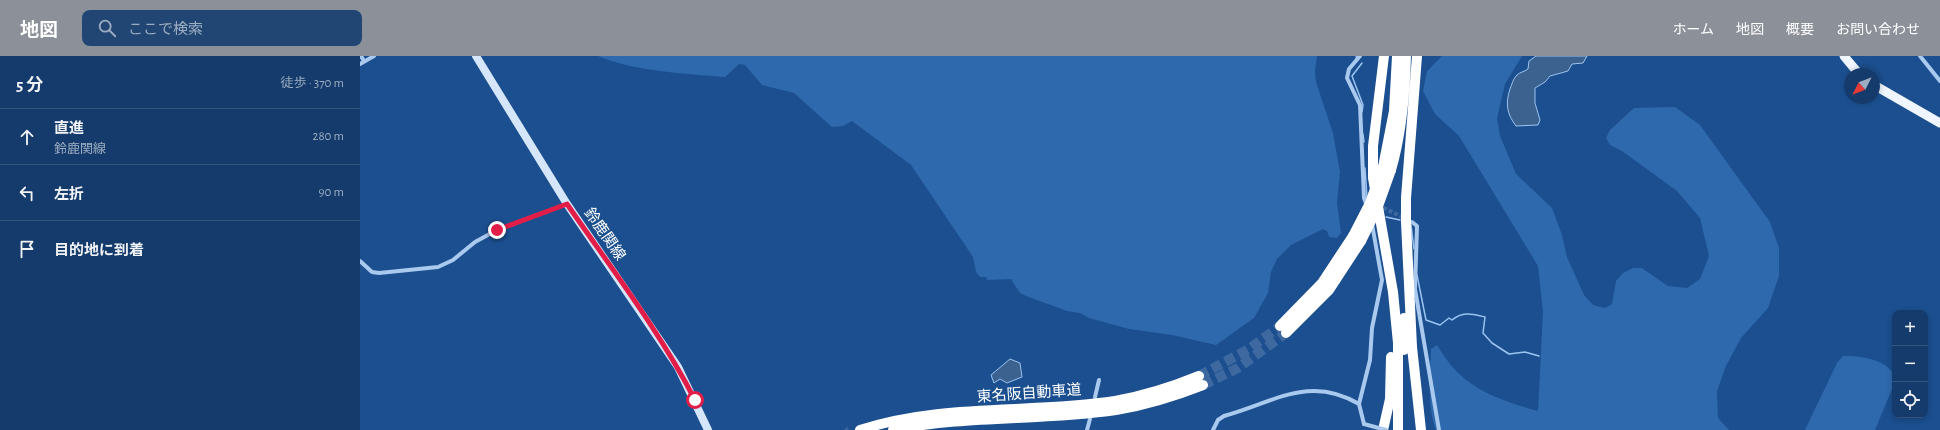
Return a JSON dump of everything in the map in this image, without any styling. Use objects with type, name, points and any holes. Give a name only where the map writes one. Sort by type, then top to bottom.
[{"type":"highway","points":[[1384,56],[1372,159],[1373,178],[1388,260],[1398,343],[1398,430]]},
{"type":"highway","points":[[1387,168],[1394,111],[1397,56]]},
{"type":"highway","points":[[1283,329],[1322,284],[1357,239],[1370,203],[1397,150],[1404,108],[1406,56]]},
{"type":"highway","points":[[1417,56],[1406,198],[1406,238],[1412,347],[1421,430]]},
{"type":"highway","points":[[1405,430],[1404,261],[1406,238]]},
{"type":"highway","points":[[1383,430],[1390,399],[1391,368],[1392,332],[1388,260]]},
{"type":"highway","name":"東名阪自動車道","points":[[860,430],[911,418],[955,416],[1115,401],[1201,381]]},
{"type":"highway","name":"東名阪自動車道","points":[[893,430],[955,416]]},
{"type":"main road","name":"鈴鹿関線","points":[[476,56],[567,204],[668,350],[690,390],[708,430]]},
{"type":"main road","points":[[1844,56],[1854,68]]},
{"type":"main road","points":[[1880,88],[1940,123]]},
{"type":"street","points":[[360,56],[364,61]]},
{"type":"street","points":[[360,64],[374,56]]},
{"type":"street","points":[[1360,56],[1349,69],[1347,78],[1360,105],[1366,198],[1374,229],[1382,280],[1372,328],[1370,360],[1359,404],[1364,424],[1386,430]]},
{"type":"street","points":[[1920,56],[1940,80]]},
{"type":"street","points":[[360,261],[372,272],[379,273],[438,267],[453,260],[476,242],[497,230],[567,204]]},
{"type":"street","points":[[1412,222],[1417,226],[1415,289],[1439,430]]},
{"type":"street","points":[[1095,397],[1099,380]]},
{"type":"street","points":[[1213,430],[1218,420],[1224,416],[1292,393],[1308,390],[1320,390],[1348,397],[1359,404]]},
{"type":"street","points":[[1087,430],[1090,419]]},
{"type":"shaded area","points":[[598,56],[1317,56],[1315,71],[1316,82],[1333,133],[1340,172],[1337,203],[1341,233],[1337,238],[1329,237],[1327,231],[1323,229],[1291,245],[1277,259],[1271,272],[1268,293],[1254,318],[1216,345],[1172,335],[1129,329],[1089,318],[1080,313],[1067,311],[1026,296],[1020,293],[1011,279],[987,280],[986,277],[980,277],[976,272],[973,257],[911,165],[852,121],[843,126],[832,127],[794,93],[762,85],[745,65],[739,64],[725,77],[677,73],[643,68],[612,61]]},
{"type":"shaded area","points":[[1442,56],[1522,56],[1505,84],[1497,118],[1500,136],[1516,174],[1552,208],[1562,235],[1567,257],[1584,295],[1593,305],[1605,308],[1612,304],[1616,281],[1623,273],[1633,268],[1642,268],[1668,286],[1687,288],[1700,279],[1709,256],[1700,218],[1677,191],[1622,151],[1610,145],[1606,138],[1610,130],[1634,108],[1675,107],[1700,125],[1770,222],[1779,248],[1779,276],[1768,308],[1741,338],[1726,366],[1717,391],[1718,418],[1729,430],[1436,430],[1431,411],[1430,379],[1431,349],[1437,345],[1454,369],[1475,386],[1495,397],[1538,411],[1543,312],[1538,266],[1459,136],[1435,114],[1423,91],[1427,71]]},
{"type":"shaded area","points":[[1536,56],[1587,56],[1583,63],[1572,64],[1568,71],[1550,76],[1545,82],[1535,88],[1535,103],[1540,120],[1538,125],[1516,126],[1508,109],[1508,94],[1516,77],[1519,73],[1528,69],[1529,61]]},
{"type":"shaded area","points":[[1843,356],[1867,358],[1883,364],[1892,374],[1892,389],[1875,430],[1805,430],[1837,363]]},
{"type":"shaded area","points":[[1010,359],[1020,363],[1022,377],[1007,383],[1000,379],[994,383],[991,375]]},
{"type":"waterway","points":[[1362,63],[1352,76],[1363,105],[1362,112]]},
{"type":"waterway","points":[[1363,134],[1364,142]]},
{"type":"waterway","points":[[1365,168],[1367,198]]},
{"type":"waterway","points":[[1386,217],[1400,220]]},
{"type":"waterway","points":[[1411,225],[1414,249]]},
{"type":"waterway","points":[[1417,275],[1426,320],[1440,325],[1449,318],[1452,320],[1464,314],[1485,317],[1483,333],[1492,343],[1509,354],[1525,352],[1539,356]]},
{"type":"tunnel","points":[[1378,205],[1406,219]]},
{"type":"tunnel","points":[[1199,376],[1249,349],[1280,326]]},
{"type":"tunnel","points":[[1203,385],[1238,368],[1286,333]]},
{"type":"route","points":[[497,230],[511,223],[567,204],[660,339],[695,400]]}]
